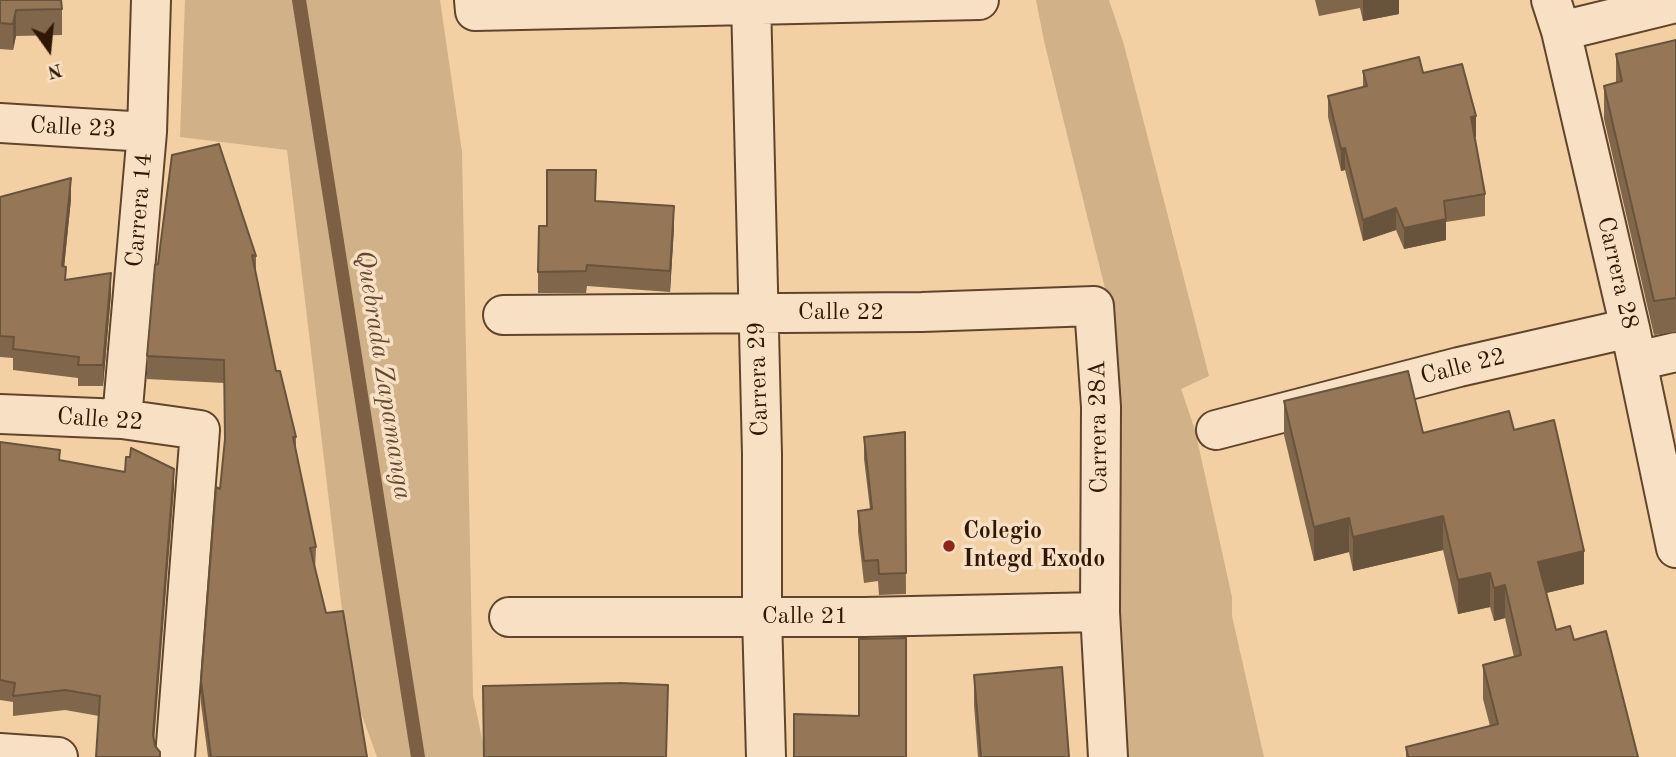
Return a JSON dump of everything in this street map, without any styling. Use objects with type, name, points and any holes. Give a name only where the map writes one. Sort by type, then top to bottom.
[{"type":"street","name":"Carrera 14","points":[[122,419],[147,132],[151,0]]},
{"type":"street","points":[[475,6],[979,0]]},
{"type":"street","points":[[1556,15],[1676,2]]},
{"type":"street","name":"Carrera 29","points":[[751,3],[766,757]]},
{"type":"street","name":"Carrera 28","points":[[1556,15],[1633,345],[1676,548]]},
{"type":"street","name":"Calle 23","points":[[0,123],[147,132]]},
{"type":"street","name":"Calle 22","points":[[503,315],[922,312],[1094,306]]},
{"type":"street","name":"Carrera 28A","points":[[1094,306],[1101,407],[1100,612],[1108,757]]},
{"type":"street","name":"Calle 22","points":[[1216,430],[1459,368],[1633,345],[1676,352]]},
{"type":"street","name":"Calle 22","points":[[0,414],[122,419],[200,430],[175,757]]},
{"type":"street","name":"Calle 21","points":[[509,617],[762,617],[1100,612]]},
{"type":"street","points":[[0,753],[58,757]]},
{"type":"shaded area","points":[[185,0],[440,0],[462,152],[473,696],[486,757],[377,757],[351,685],[287,150],[180,137]]},
{"type":"shaded area","points":[[1036,0],[1109,0],[1124,45],[1209,376],[1181,389],[1195,430],[1232,597],[1232,616],[1264,757],[1123,757],[1113,577],[1113,321]]},
{"type":"building","points":[[0,0],[61,0],[62,9],[16,10],[13,24],[0,23]]},
{"type":"building","points":[[1676,40],[1676,298],[1654,301],[1604,86],[1622,81],[1616,54]]},
{"type":"building","points":[[1419,57],[1423,73],[1462,64],[1476,116],[1471,117],[1485,194],[1444,201],[1446,219],[1404,228],[1396,208],[1363,220],[1345,148],[1341,149],[1328,96],[1367,86],[1363,71]]},
{"type":"building","points":[[219,144],[256,256],[252,255],[276,371],[280,371],[296,437],[293,437],[316,547],[310,548],[326,613],[343,611],[367,757],[211,757],[201,681],[216,487],[220,489],[225,439],[224,360],[147,356],[155,265],[158,264],[172,155]]},
{"type":"building","points":[[547,170],[596,170],[595,201],[674,206],[670,271],[587,265],[586,271],[538,272],[539,226],[547,226]]},
{"type":"building","points":[[71,178],[62,266],[66,267],[65,280],[111,273],[103,365],[78,365],[79,357],[13,349],[14,337],[0,336],[0,197]]},
{"type":"building","points":[[1408,371],[1423,433],[1509,411],[1514,430],[1554,420],[1584,551],[1538,562],[1556,630],[1570,626],[1574,640],[1606,631],[1638,757],[1408,757],[1406,747],[1498,724],[1483,665],[1521,655],[1505,585],[1494,588],[1490,573],[1458,580],[1443,516],[1353,537],[1349,518],[1314,527],[1284,401]]},
{"type":"building","points":[[905,432],[906,573],[879,574],[878,560],[864,561],[858,511],[872,509],[864,437]]},
{"type":"building","points":[[0,442],[60,450],[59,460],[125,472],[126,457],[130,457],[131,448],[174,469],[153,735],[160,757],[96,757],[100,696],[65,690],[13,696],[15,683],[0,680]]},
{"type":"building","points":[[906,638],[906,757],[794,757],[794,714],[859,716],[859,639]]},
{"type":"building","points":[[1062,667],[1069,757],[981,757],[974,675]]},
{"type":"building","points":[[619,683],[668,685],[666,757],[484,757],[483,686]]},
{"type":"waterway","name":"Quebrada Zapamanga","points":[[299,0],[418,757]]},
{"type":"place","name":"Colegio Integd Exodo","points":[[949,546]]}]
